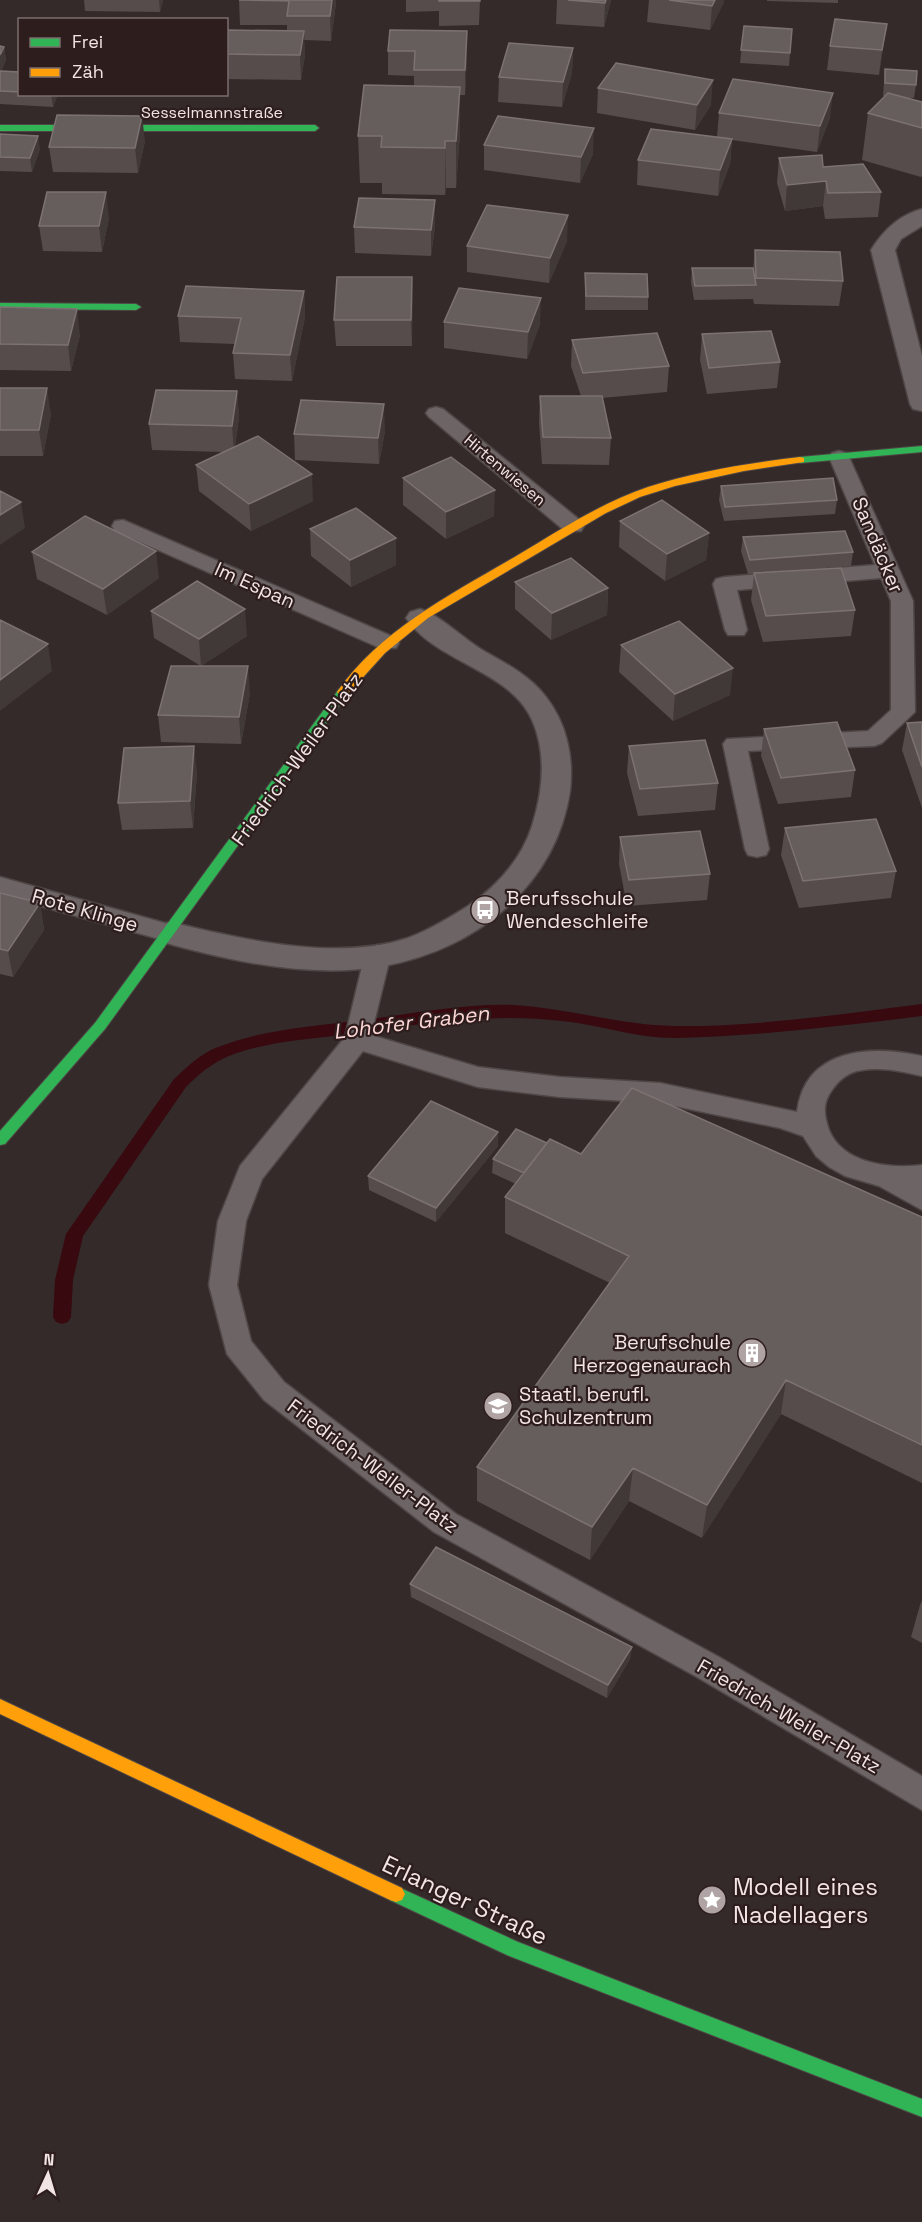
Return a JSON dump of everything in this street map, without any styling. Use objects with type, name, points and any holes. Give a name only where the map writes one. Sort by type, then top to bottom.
[{"type":"street","name":"Sesselmannstraße","points":[[0,128],[315,128]]},
{"type":"street","points":[[922,216],[892,235],[883,250],[922,404]]},
{"type":"street","points":[[0,306],[136,308]]},
{"type":"street","name":"Friedrich-Weiler-Platz","points":[[0,1140],[100,1026],[170,933],[352,680],[388,643],[420,618],[573,526],[651,490],[748,465],[922,449]]},
{"type":"street","points":[[170,933],[235,949],[281,955],[320,957],[378,954],[410,948],[440,936],[506,895],[538,850],[553,803],[557,772],[556,749],[537,704],[520,686],[455,646],[420,618]]},
{"type":"street","name":"Erlanger Straße","points":[[0,1706],[513,1949],[922,2108]]},
{"type":"lane","name":"Hirtenwiesen","points":[[436,413],[573,526]]},
{"type":"lane","name":"Sandäcker","points":[[757,849],[735,744],[874,738],[903,712],[902,601],[839,457]]},
{"type":"lane","name":"Im Espan","points":[[123,526],[388,643]]},
{"type":"lane","points":[[736,630],[724,584],[889,570]]},
{"type":"lane","name":"Rote Klinge","points":[[0,886],[170,933]]},
{"type":"lane","name":"Friedrich-Weiler-Platz","points":[[378,954],[357,1040],[250,1174],[232,1221],[223,1285],[237,1346],[274,1391],[445,1524],[708,1667],[922,1794]]},
{"type":"lane","points":[[357,1040],[478,1077],[560,1087],[660,1093],[784,1118],[816,1130]]},
{"type":"lane","points":[[922,1066],[896,1059],[850,1062],[822,1081],[812,1100],[811,1119],[819,1139],[836,1158],[860,1171],[888,1178],[922,1198]]},
{"type":"lane","points":[[888,1178],[922,1176]]},
{"type":"building","points":[[239,0],[332,0],[330,16],[287,16],[289,1]]},
{"type":"building","points":[[480,0],[480,1],[439,1]]},
{"type":"building","points":[[568,0],[606,0],[605,3]]},
{"type":"building","points":[[669,0],[715,0],[712,6]]},
{"type":"building","points":[[835,19],[887,24],[882,50],[830,46]]},
{"type":"building","points":[[744,26],[792,29],[790,53],[741,50]]},
{"type":"building","points":[[228,30],[304,31],[300,55],[228,54]]},
{"type":"building","points":[[390,30],[467,31],[465,70],[414,70],[415,51],[388,51]]},
{"type":"building","points":[[509,43],[573,48],[563,82],[499,77]]},
{"type":"building","points":[[616,63],[713,80],[697,105],[598,88]]},
{"type":"building","points":[[885,69],[917,71],[916,85],[885,83]]},
{"type":"building","points":[[0,71],[18,72],[18,92],[0,91]]},
{"type":"building","points":[[733,79],[833,93],[820,126],[719,113]]},
{"type":"building","points":[[364,85],[460,87],[456,141],[445,141],[445,148],[381,147],[382,136],[358,136]]},
{"type":"building","points":[[888,93],[922,102],[922,128],[868,113]]},
{"type":"building","points":[[57,115],[142,116],[135,148],[49,147]]},
{"type":"building","points":[[498,116],[594,128],[581,157],[484,145]]},
{"type":"building","points":[[651,129],[732,139],[720,170],[638,160]]},
{"type":"building","points":[[0,134],[38,136],[30,158],[0,157]]},
{"type":"building","points":[[822,155],[823,167],[863,164],[881,192],[828,193],[826,181],[787,185],[779,158]]},
{"type":"building","points":[[47,192],[106,192],[99,226],[39,226]]},
{"type":"building","points":[[359,198],[435,200],[431,230],[354,227]]},
{"type":"building","points":[[487,205],[568,215],[550,258],[467,246]]},
{"type":"building","points":[[755,250],[840,252],[843,281],[756,278]]},
{"type":"building","points":[[692,268],[753,268],[756,285],[695,286]]},
{"type":"building","points":[[585,273],[647,274],[648,297],[586,296]]},
{"type":"building","points":[[337,277],[412,277],[411,320],[334,320]]},
{"type":"building","points":[[186,286],[304,291],[290,355],[233,353],[241,318],[178,316]]},
{"type":"building","points":[[459,288],[541,298],[528,332],[444,322]]},
{"type":"building","points":[[0,307],[77,309],[68,345],[0,344]]},
{"type":"building","points":[[771,331],[780,362],[709,368],[702,334]]},
{"type":"building","points":[[657,333],[669,366],[583,373],[572,340]]},
{"type":"building","points":[[0,388],[47,388],[39,430],[0,430]]},
{"type":"building","points":[[156,390],[237,391],[232,426],[149,424]]},
{"type":"building","points":[[540,396],[602,396],[611,438],[543,437]]},
{"type":"building","points":[[301,400],[384,404],[378,438],[294,434]]},
{"type":"building","points":[[258,436],[312,474],[249,504],[196,465]]},
{"type":"building","points":[[451,457],[495,490],[446,512],[403,478]]},
{"type":"building","points":[[833,478],[837,500],[725,507],[721,486]]},
{"type":"building","points":[[0,491],[21,502],[0,515]]},
{"type":"building","points":[[662,500],[709,533],[667,554],[620,521]]},
{"type":"building","points":[[356,508],[396,538],[350,560],[310,529]]},
{"type":"building","points":[[85,516],[156,551],[103,589],[32,552]]},
{"type":"building","points":[[845,531],[853,552],[750,560],[743,537]]},
{"type":"building","points":[[571,558],[608,588],[552,613],[515,582]]},
{"type":"building","points":[[841,568],[855,610],[766,616],[754,573]]},
{"type":"building","points":[[197,581],[245,609],[199,639],[151,611]]},
{"type":"building","points":[[0,620],[48,644],[0,680]]},
{"type":"building","points":[[679,621],[733,668],[675,694],[621,645]]},
{"type":"building","points":[[171,666],[248,666],[239,717],[158,715]]},
{"type":"building","points":[[837,722],[855,770],[781,778],[764,729]]},
{"type":"building","points":[[922,722],[922,767],[907,723]]},
{"type":"building","points":[[705,740],[718,783],[640,789],[629,746]]},
{"type":"building","points":[[194,746],[190,801],[118,803],[124,748]]},
{"type":"building","points":[[876,819],[896,871],[803,881],[785,828]]},
{"type":"building","points":[[700,831],[710,874],[629,880],[620,837]]},
{"type":"building","points":[[0,893],[40,903],[8,951],[0,949]]},
{"type":"building","name":"Berufschule Herzogenaurach","points":[[632,1088],[922,1217],[922,1445],[786,1380],[707,1505],[633,1468],[592,1527],[477,1467],[629,1256],[505,1197],[550,1139],[581,1154]]},
{"type":"building","points":[[431,1101],[498,1132],[436,1208],[368,1176]]},
{"type":"building","points":[[516,1129],[547,1143],[524,1173],[493,1159]]},
{"type":"building","points":[[436,1547],[632,1647],[608,1685],[410,1584]]},
{"type":"waterway","name":"Lohofer Graben","points":[[62,1317],[64,1280],[75,1234],[180,1083],[201,1063],[222,1052],[259,1040],[413,1019],[510,1011],[563,1015],[647,1031],[677,1032],[808,1024],[922,1010]]},
{"type":"traffic: fast","points":[[0,128],[315,128]]},
{"type":"traffic: fast","points":[[0,306],[136,307]]},
{"type":"traffic: fast","points":[[800,460],[922,449]]},
{"type":"traffic: fast","points":[[0,1140],[100,1026],[343,692]]},
{"type":"traffic: fast","points":[[396,1894],[513,1949],[922,2108]]},
{"type":"traffic: slow","points":[[343,692],[381,650],[424,616],[602,511],[636,495],[671,484],[744,468],[800,460]]},
{"type":"traffic: slow","points":[[0,1706],[396,1894]]},
{"type":"place","name":"Berufsschule Wendeschleife","points":[[485,910]]},
{"type":"place","name":"Berufschule Herzogenaurach","points":[[752,1353]]},
{"type":"place","name":"Staatl. berufl. Schulzentrum","points":[[498,1406]]},
{"type":"place","name":"Modell eines Nadellagers","points":[[712,1900]]}]
